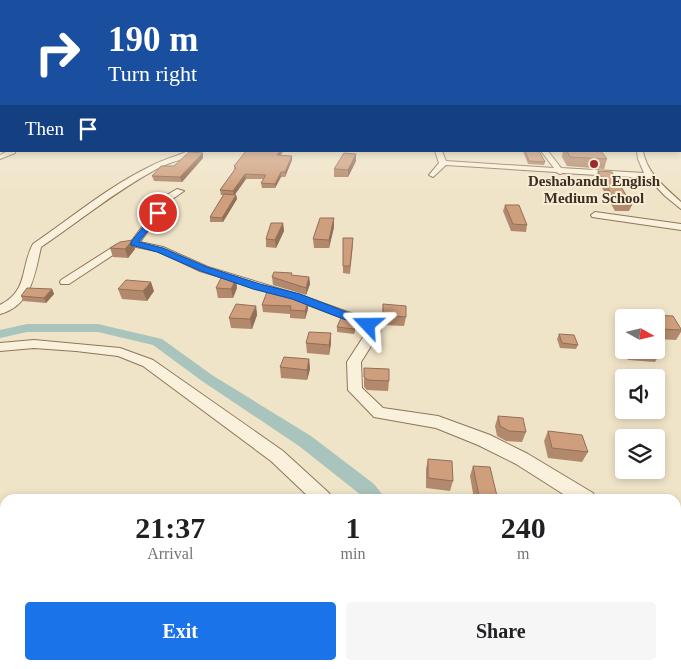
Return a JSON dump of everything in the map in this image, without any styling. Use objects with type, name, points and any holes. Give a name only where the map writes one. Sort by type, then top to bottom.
[{"type":"street","points":[[0,157],[12,152]]},
{"type":"street","points":[[0,310],[12,304],[28,286],[36,246],[73,221],[91,206],[152,168],[193,152]]},
{"type":"street","points":[[438,152],[443,163]]},
{"type":"street","points":[[545,152],[553,160],[560,172]]},
{"type":"street","points":[[640,152],[640,157],[650,176],[681,206]]},
{"type":"street","points":[[443,163],[560,172],[650,176]]},
{"type":"street","points":[[433,175],[443,163]]},
{"type":"street","points":[[134,244],[168,198],[180,191]]},
{"type":"street","points":[[594,214],[681,227]]},
{"type":"street","points":[[65,282],[119,247],[134,244],[160,250],[204,269],[296,297],[375,326],[374,332],[354,362],[355,390],[379,413],[438,422],[484,440],[522,459],[579,494]]},
{"type":"street","points":[[0,347],[34,344],[76,347],[120,352],[148,363],[277,456],[318,494]]},
{"type":"building","points":[[189,152],[203,153],[180,177],[152,176],[161,166],[174,166]]},
{"type":"building","points":[[245,152],[279,152],[277,155],[292,156],[285,172],[281,172],[275,184],[261,183],[266,175],[245,174],[233,191],[220,190],[236,168],[234,166]]},
{"type":"building","points":[[525,152],[540,152],[545,162],[529,161]]},
{"type":"building","points":[[568,152],[602,152],[607,159],[570,157]]},
{"type":"building","points":[[344,153],[356,154],[348,170],[334,169]]},
{"type":"building","points":[[598,171],[612,172],[632,205],[617,204]]},
{"type":"building","points":[[224,194],[236,195],[222,218],[210,217]]},
{"type":"building","points":[[505,205],[519,205],[527,225],[513,224]]},
{"type":"building","points":[[320,218],[334,218],[329,240],[313,239]]},
{"type":"building","points":[[271,223],[283,223],[275,240],[266,239]]},
{"type":"building","points":[[343,238],[353,238],[350,266],[343,266]]},
{"type":"building","points":[[133,240],[125,249],[110,248],[120,242]]},
{"type":"building","points":[[274,272],[292,273],[291,275],[309,277],[306,288],[272,277]]},
{"type":"building","points":[[221,278],[236,279],[231,289],[216,288]]},
{"type":"building","points":[[126,280],[151,282],[143,291],[118,289]]},
{"type":"building","points":[[269,287],[302,297],[301,301],[308,302],[305,311],[290,310],[291,306],[262,305]]},
{"type":"building","points":[[27,288],[52,289],[44,298],[21,296]]},
{"type":"building","points":[[236,304],[256,306],[250,319],[229,318]]},
{"type":"building","points":[[383,304],[406,306],[406,317],[383,315]]},
{"type":"building","points":[[665,316],[673,316],[681,330],[665,329]]},
{"type":"building","points":[[341,318],[357,320],[354,329],[337,327]]},
{"type":"building","points":[[309,332],[331,333],[329,345],[306,343]]},
{"type":"building","points":[[559,334],[574,335],[578,345],[562,343]]},
{"type":"building","points":[[284,357],[309,359],[307,370],[280,367]]},
{"type":"building","points":[[364,368],[389,369],[389,381],[368,380],[364,377]]},
{"type":"building","points":[[498,416],[523,418],[526,432],[509,431],[500,426]]},
{"type":"building","points":[[548,431],[582,435],[588,452],[552,448]]},
{"type":"building","points":[[428,459],[452,461],[453,481],[428,478]]},
{"type":"building","points":[[473,466],[490,467],[497,494],[479,494]]},
{"type":"waterway","points":[[0,334],[27,328],[98,328],[157,342],[207,378],[305,441],[372,494]]},
{"type":"place","name":"Deshabandu English Medium School","points":[[594,164]]},
{"type":"route","points":[[158,213],[134,244],[169,253],[204,269],[296,297],[368,325]]}]
